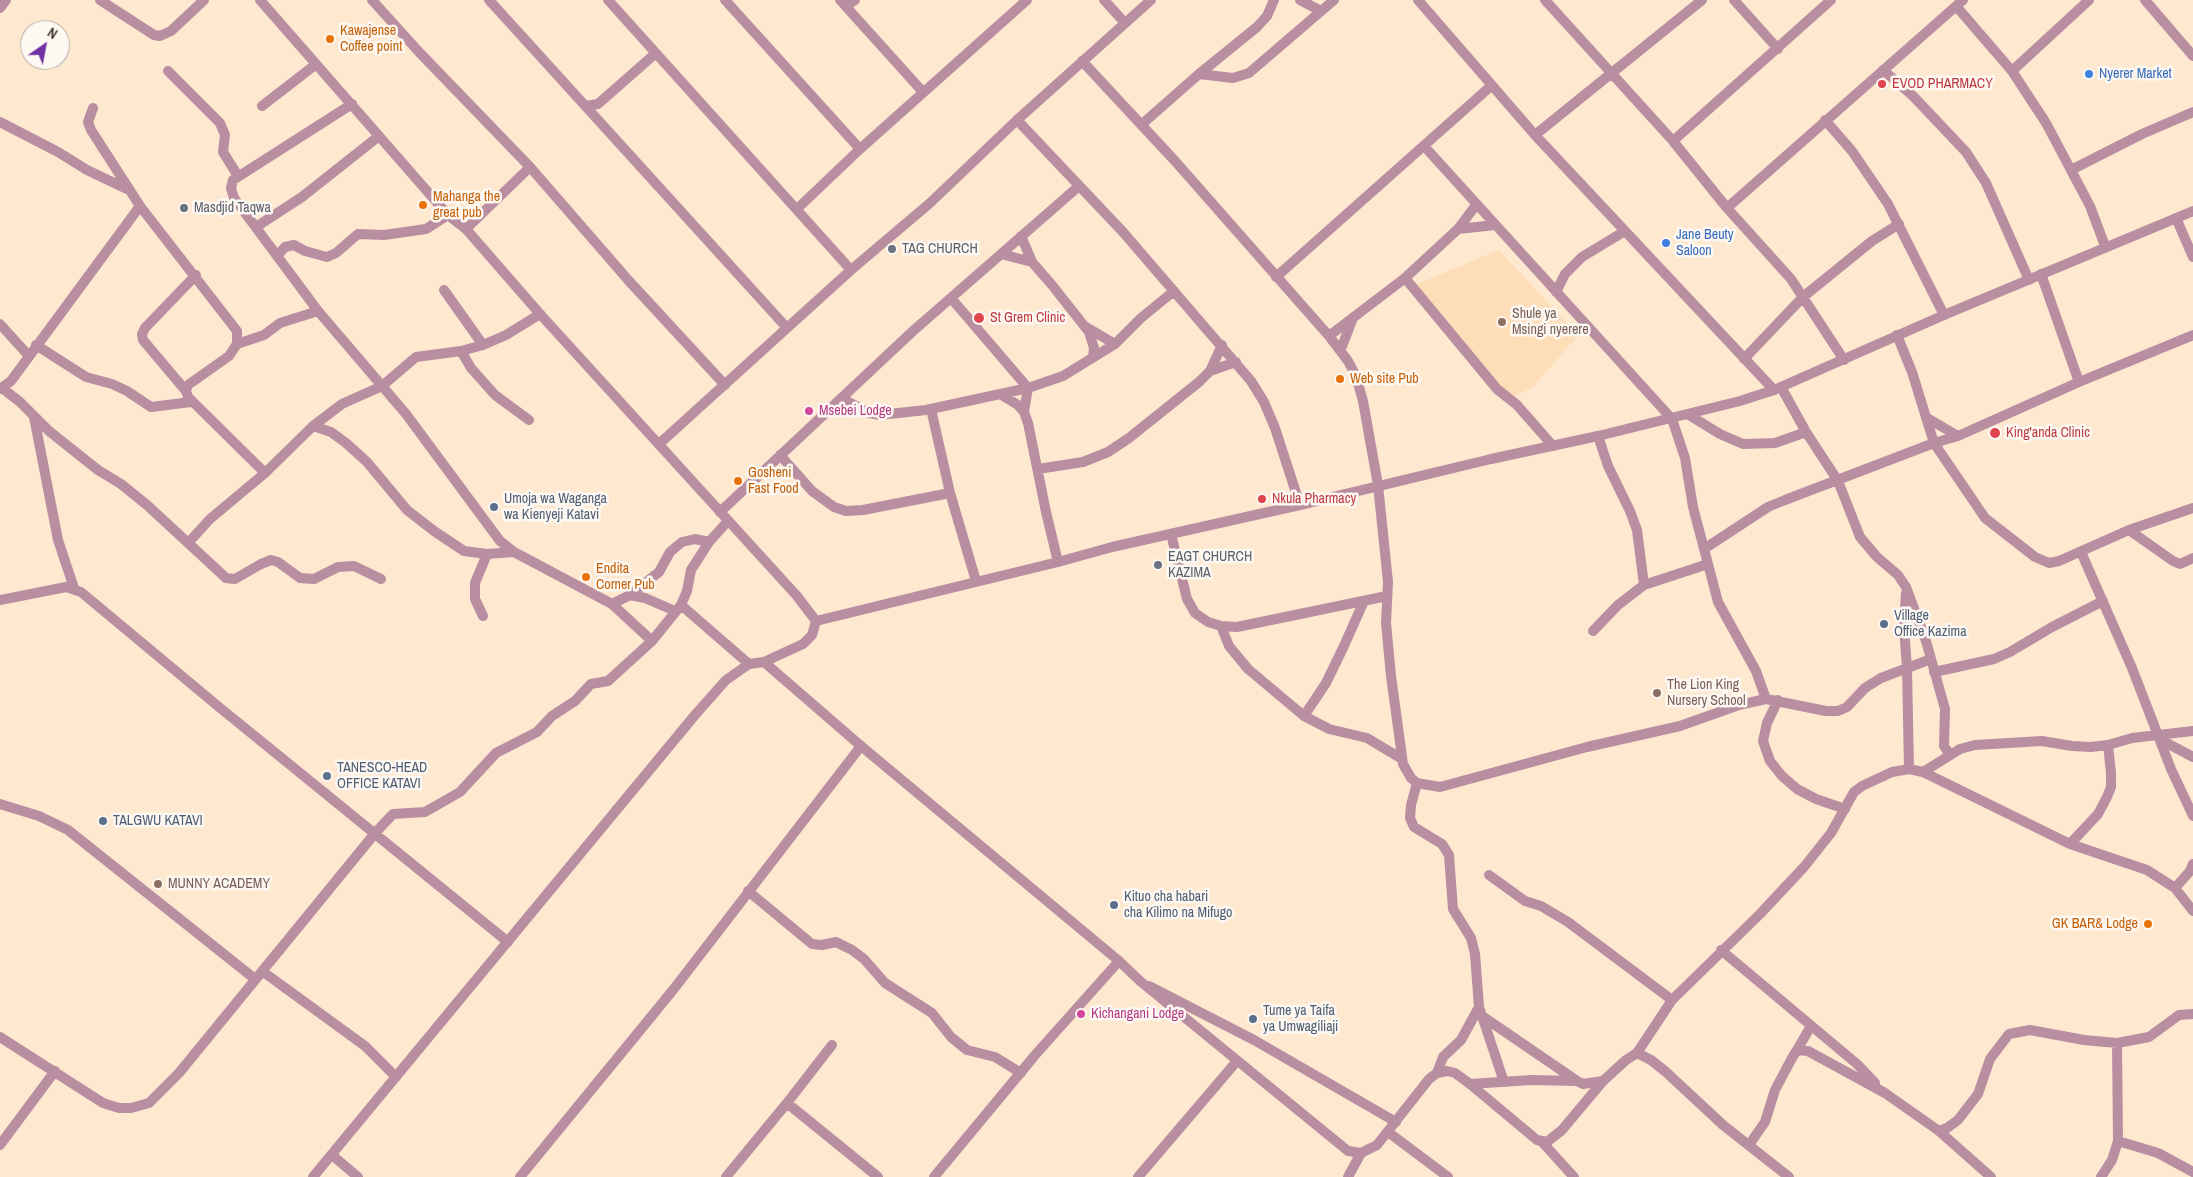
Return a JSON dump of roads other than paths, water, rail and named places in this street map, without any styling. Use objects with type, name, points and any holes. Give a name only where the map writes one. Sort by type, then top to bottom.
[{"type":"street","points":[[0,8],[6,0]]},
{"type":"street","points":[[100,0],[154,35],[160,36],[171,31],[204,0]]},
{"type":"street","points":[[260,0],[448,215],[466,229],[540,314],[798,596],[816,621]]},
{"type":"street","points":[[372,0],[425,59],[530,167],[628,281],[724,385]]},
{"type":"street","points":[[489,0],[787,328]]},
{"type":"street","points":[[608,0],[851,270]]},
{"type":"street","points":[[725,0],[860,149]]},
{"type":"street","points":[[797,209],[860,149],[1027,0]]},
{"type":"street","points":[[1104,0],[1125,23]]},
{"type":"street","points":[[659,444],[851,270],[930,203],[1017,120],[1150,0]]},
{"type":"street","points":[[1141,125],[1199,74],[1257,27],[1267,16],[1274,0]]},
{"type":"street","points":[[1300,0],[1321,12]]},
{"type":"street","points":[[1199,74],[1233,78],[1249,73],[1334,0]]},
{"type":"street","points":[[1418,0],[1535,135],[1744,359],[1777,389],[1838,480],[1860,537],[1877,557],[1898,575],[1906,587],[1931,659],[1944,709],[1944,746],[1950,755]]},
{"type":"street","points":[[1545,0],[1673,141],[1727,208],[1791,279],[1844,360]]},
{"type":"street","points":[[1535,135],[1611,73],[1673,26],[1702,0]]},
{"type":"street","points":[[1734,0],[1778,49]]},
{"type":"street","points":[[1673,141],[1831,0]]},
{"type":"street","points":[[2012,71],[2089,0]]},
{"type":"street","points":[[2145,0],[2193,56]]},
{"type":"street","points":[[847,2],[923,92]]},
{"type":"street","points":[[1727,208],[1960,3],[2012,71],[2046,124],[2090,206],[2105,246]]},
{"type":"street","points":[[586,106],[598,104],[656,53]]},
{"type":"street","points":[[1082,61],[1341,349],[1356,376],[1361,393],[1378,485],[1388,582],[1386,623],[1402,759],[1406,773],[1417,783],[1440,787],[1587,747],[1680,726],[1739,705],[1766,699],[1826,711],[1838,711],[1847,707],[1866,688],[1881,678],[1931,659]]},
{"type":"street","points":[[262,106],[316,65]]},
{"type":"street","points":[[1883,70],[1913,96],[1966,152],[1986,183],[2029,280]]},
{"type":"street","points":[[168,71],[220,123],[225,135],[223,152],[238,176]]},
{"type":"street","points":[[1276,277],[1491,86]]},
{"type":"street","points":[[352,104],[238,176],[231,184],[234,198],[318,311],[412,422],[500,541],[514,552],[612,604],[652,641]]},
{"type":"street","points":[[93,108],[88,122],[91,130],[140,206],[196,275],[237,332],[237,344],[229,356],[188,385],[186,391]]},
{"type":"street","points":[[2071,170],[2142,134],[2193,112]]},
{"type":"street","points":[[1017,120],[1174,291],[1251,381],[1264,402],[1275,428],[1300,505]]},
{"type":"street","points":[[1825,120],[1852,151],[1888,204],[1944,315]]},
{"type":"street","points":[[0,122],[58,152],[87,170],[130,190]]},
{"type":"street","points":[[256,227],[302,197],[379,136]]},
{"type":"street","points":[[1424,146],[1672,419],[1685,458],[1693,507],[1718,602],[1756,671],[1766,699]]},
{"type":"street","points":[[466,229],[530,167]]},
{"type":"street","points":[[720,512],[840,398],[1079,186]]},
{"type":"street","points":[[1329,336],[1405,278],[1458,229],[1476,204]]},
{"type":"street","points":[[140,206],[11,381],[1,388],[49,431],[98,470],[121,484],[189,542],[226,578],[235,580],[271,560],[278,562],[300,578],[314,579],[338,567],[354,566],[381,579]]},
{"type":"street","points":[[816,621],[1112,547],[1689,415],[1777,389],[1897,335],[2105,246],[2193,211]]},
{"type":"street","points":[[278,255],[285,247],[294,245],[305,251],[327,257],[336,253],[358,234],[384,235],[426,229],[448,215]]},
{"type":"street","points":[[2176,218],[2193,257]]},
{"type":"street","points":[[1744,359],[1803,297],[1872,241],[1898,224]]},
{"type":"street","points":[[1458,229],[1496,225]]},
{"type":"street","points":[[1556,292],[1565,274],[1582,257],[1625,231]]},
{"type":"street","points":[[1022,236],[1032,262],[1085,327],[1093,342],[1093,358]]},
{"type":"street","points":[[1001,254],[1032,262]]},
{"type":"street","points":[[2041,274],[2079,382]]},
{"type":"street","points":[[196,275],[145,328],[142,334],[143,340],[186,391],[191,402],[266,473]]},
{"type":"street","points":[[1405,278],[1497,389],[1517,405],[1553,446]]},
{"type":"street","points":[[444,290],[483,345]]},
{"type":"street","points":[[840,398],[869,413],[880,416],[931,409],[1028,388],[1062,376],[1115,344],[1141,318],[1174,291]]},
{"type":"street","points":[[951,298],[1028,388]]},
{"type":"street","points":[[237,344],[264,335],[280,323],[318,311]]},
{"type":"street","points":[[189,542],[210,519],[266,473],[313,426],[342,404],[382,386],[416,358],[461,351],[483,345],[506,335],[540,314]]},
{"type":"street","points":[[1341,349],[1353,318]]},
{"type":"street","points":[[0,324],[29,356]]},
{"type":"street","points":[[1085,327],[1115,344]]},
{"type":"street","points":[[1897,335],[1934,443],[1985,518],[2023,550],[2049,563],[2059,561],[2129,530],[2193,508]]},
{"type":"street","points":[[1704,549],[1768,507],[1934,443],[1958,436],[2079,382],[2193,335]]},
{"type":"street","points":[[36,345],[86,377],[112,384],[127,391],[148,406],[157,408],[191,402]]},
{"type":"street","points":[[1038,469],[1083,462],[1108,452],[1158,417],[1210,370],[1222,345]]},
{"type":"street","points":[[461,351],[471,368],[495,395],[529,420]]},
{"type":"street","points":[[1210,370],[1236,362]]},
{"type":"street","points":[[1028,388],[1024,412],[1058,562]]},
{"type":"street","points":[[1000,394],[1018,405],[1024,412]]},
{"type":"street","points":[[934,426],[949,405]]},
{"type":"street","points":[[931,409],[950,493],[976,581]]},
{"type":"street","points":[[1689,415],[1720,434],[1743,444],[1775,444],[1806,432]]},
{"type":"street","points":[[34,416],[58,540],[74,588]]},
{"type":"street","points":[[1927,418],[1958,436]]},
{"type":"street","points":[[313,426],[331,432],[346,443],[367,462],[407,510],[464,551],[487,554],[514,552]]},
{"type":"street","points":[[1598,436],[1608,466],[1637,530],[1644,585]]},
{"type":"street","points":[[780,455],[817,495],[834,507],[846,510],[863,510],[950,493]]},
{"type":"street","points":[[0,1037],[103,1103],[119,1108],[131,1108],[149,1103],[180,1073],[376,832],[393,814],[425,812],[460,792],[496,753],[537,732],[552,716],[574,701],[591,684],[608,681],[652,641],[678,608],[687,591],[691,570],[709,542],[728,521]]},
{"type":"street","points":[[2129,530],[2173,561],[2180,564],[2193,558]]},
{"type":"street","points":[[1171,534],[1187,600],[1194,613],[1208,622],[1221,626],[1237,627],[1265,622],[1387,596]]},
{"type":"street","points":[[612,604],[630,595],[659,572],[670,552],[682,542],[695,539],[709,542]]},
{"type":"street","points":[[2081,552],[2160,738],[2171,769],[2193,816]]},
{"type":"street","points":[[483,616],[475,599],[475,583],[487,554]]},
{"type":"street","points":[[1593,631],[1618,605],[1644,585],[1708,564]]},
{"type":"street","points":[[0,600],[66,586],[74,588],[376,832],[508,942]]},
{"type":"street","points":[[1906,587],[1904,627],[1907,668],[1909,769]]},
{"type":"street","points":[[630,595],[678,608],[749,664]]},
{"type":"street","points":[[1304,716],[1326,683],[1364,602]]},
{"type":"street","points":[[1934,672],[1994,658],[2010,652],[2052,627],[2103,602]]},
{"type":"street","points":[[314,1177],[695,715],[726,680],[749,664],[764,662],[803,644],[812,635],[816,621]]},
{"type":"street","points":[[1221,626],[1229,646],[1248,669],[1304,716],[1328,729],[1368,738],[1402,759]]},
{"type":"street","points":[[764,662],[861,746],[1237,1061],[1348,1151],[1361,1153]]},
{"type":"street","points":[[1778,700],[1764,732],[1763,741],[1770,761],[1782,776],[1797,789],[1816,799],[1844,808]]},
{"type":"street","points":[[1923,772],[1960,749],[1975,745],[2042,741],[2072,746],[2108,745],[2132,738],[2160,738],[2193,731]]},
{"type":"street","points":[[2160,738],[2193,757]]},
{"type":"street","points":[[2070,844],[2087,828],[2098,814],[2110,786],[2108,745]]},
{"type":"street","points":[[525,1175],[673,990],[861,746]]},
{"type":"street","points":[[1543,1143],[1548,1142],[1562,1130],[1603,1081],[1637,1052],[1672,1000],[1760,914],[1804,867],[1832,832],[1854,792],[1862,786],[1892,772],[1909,769],[1923,772],[2070,844],[2147,870],[2175,888],[2193,911]]},
{"type":"street","points":[[1417,783],[1411,805],[1410,818],[1414,827],[1442,844],[1449,855],[1453,909],[1471,938],[1475,954],[1480,1011],[1504,1082]]},
{"type":"street","points":[[0,804],[39,816],[68,830],[259,975],[365,1046],[396,1078]]},
{"type":"street","points":[[2087,828],[2089,850]]},
{"type":"street","points":[[2175,888],[2190,871],[2193,864]]},
{"type":"street","points":[[1489,875],[1525,901],[1542,906],[1568,922],[1672,1000]]},
{"type":"street","points":[[748,891],[812,944],[822,945],[836,942],[852,950],[864,959],[885,983],[932,1013],[967,1050],[995,1057],[1020,1073]]},
{"type":"street","points":[[1722,950],[1857,1064],[1885,1092]]},
{"type":"street","points":[[934,1177],[1020,1073],[1119,961]]},
{"type":"street","points":[[1140,981],[1254,1040],[1396,1122]]},
{"type":"street","points":[[1348,1177],[1361,1153],[1377,1144],[1424,1085],[1437,1073],[1443,1057],[1461,1040],[1480,1011]]},
{"type":"street","points":[[1480,1011],[1577,1081],[1583,1084],[1603,1081]]},
{"type":"street","points":[[1939,1131],[1958,1120],[1978,1094],[1990,1060],[2009,1034],[2030,1030],[2084,1040],[2117,1043],[2149,1037],[2179,1016],[2193,1014]]},
{"type":"street","points":[[1750,1145],[1765,1122],[1775,1090],[1811,1026]]},
{"type":"street","points":[[2102,1177],[2112,1160],[2118,1141],[2117,1043]]},
{"type":"street","points":[[726,1177],[832,1046]]},
{"type":"street","points":[[1797,1050],[1808,1051],[1885,1092],[1939,1131],[1991,1177]]},
{"type":"street","points":[[1637,1052],[1666,1072],[1723,1124],[1789,1177]]},
{"type":"street","points":[[1138,1177],[1237,1061]]},
{"type":"street","points":[[0,1145],[55,1071]]},
{"type":"street","points":[[1437,1073],[1447,1071],[1470,1084],[1529,1134],[1543,1143],[1574,1177]]},
{"type":"street","points":[[1470,1084],[1577,1081]]},
{"type":"street","points":[[787,1103],[878,1177]]},
{"type":"street","points":[[1388,1132],[1448,1177]]},
{"type":"street","points":[[2118,1141],[2158,1153],[2193,1172]]},
{"type":"street","points":[[332,1154],[358,1177]]},
{"type":"place","name":"Kawajense Coffee point","points":[[330,39]]},
{"type":"place","name":"Nyerer Market","points":[[2089,74]]},
{"type":"place","name":"EVOD PHARMACY","points":[[1882,84]]},
{"type":"place","name":"Mahanga the great pub","points":[[423,205]]},
{"type":"place","name":"Masdjid Taqwa","points":[[184,208]]},
{"type":"place","name":"Jane Beuty Saloon","points":[[1666,243]]},
{"type":"place","name":"TAG CHURCH","points":[[892,249]]},
{"type":"place","name":"St Grem Clinic","points":[[979,318]]},
{"type":"place","name":"Shule ya Msingi nyerere","points":[[1502,322]]},
{"type":"place","name":"Web site Pub","points":[[1340,379]]},
{"type":"place","name":"Msebei Lodge","points":[[809,411]]},
{"type":"place","name":"King'anda Clinic","points":[[1995,433]]},
{"type":"place","name":"Gosheni Fast Food","points":[[738,481]]},
{"type":"place","name":"Nkula Pharmacy","points":[[1262,499]]},
{"type":"place","name":"Umoja wa Waganga wa Kienyeji Katavi","points":[[494,507]]},
{"type":"place","name":"EAGT CHURCH KAZIMA","points":[[1158,565]]},
{"type":"place","name":"Endita Corner Pub","points":[[586,577]]},
{"type":"place","name":"Village Office Kazima","points":[[1884,624]]},
{"type":"place","name":"The Lion King Nursery School","points":[[1657,693]]},
{"type":"place","name":"TANESCO-HEAD OFFICE KATAVI","points":[[327,776]]},
{"type":"place","name":"TALGWU KATAVI","points":[[103,821]]},
{"type":"place","name":"MUNNY ACADEMY","points":[[158,884]]},
{"type":"place","name":"Kituo cha habari cha Kilimo na Mifugo","points":[[1114,905]]},
{"type":"place","name":"GK BAR& Lodge","points":[[2148,924]]},
{"type":"place","name":"Kichangani Lodge","points":[[1081,1014]]},
{"type":"place","name":"Tume ya Taifa ya Umwagiliaji","points":[[1253,1019]]}]
